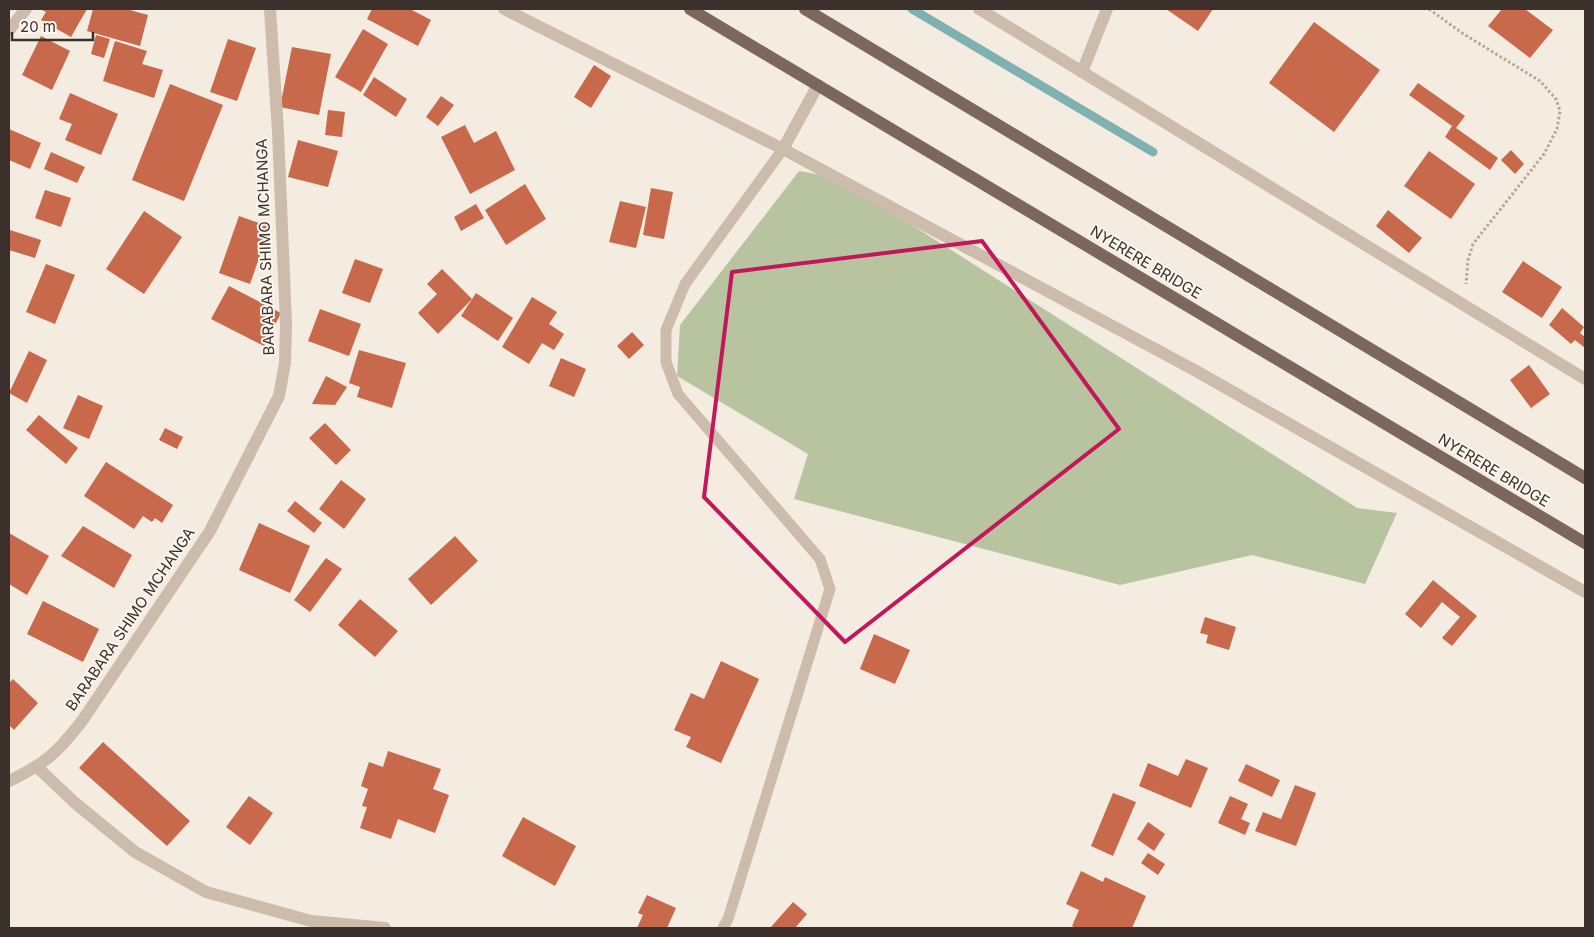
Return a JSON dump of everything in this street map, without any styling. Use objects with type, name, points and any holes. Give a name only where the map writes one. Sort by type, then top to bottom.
[{"type":"main road","name":"NYERERE BRIDGE","points":[[690,9],[1585,543]]},
{"type":"main road","points":[[804,9],[1585,478]]},
{"type":"street","points":[[9,30],[26,9]]},
{"type":"street","name":"BARABARA SHIMO MCHANGA","points":[[9,781],[38,767],[63,746],[82,721],[210,531],[279,396],[285,363],[286,324],[276,87],[270,9]]},
{"type":"street","points":[[504,9],[783,149],[1198,372],[1585,592]]},
{"type":"street","points":[[979,9],[1585,379]]},
{"type":"street","points":[[1082,72],[1107,9]]},
{"type":"street","points":[[783,149],[818,85]]},
{"type":"street","points":[[38,767],[74,802],[135,852],[206,892],[311,922],[385,928]]},
{"type":"lane","points":[[723,928],[728,919],[830,589],[820,559],[678,394],[666,362],[666,330],[685,284],[783,149]]},
{"type":"path","points":[[1429,9],[1462,33],[1540,80],[1556,99],[1560,111],[1557,129],[1544,154],[1473,244],[1468,260],[1465,305]]},
{"type":"highlighted area","points":[[982,241],[1119,429],[845,642],[704,497],[732,272]]},
{"type":"green space","points":[[799,171],[838,178],[1357,508],[1397,513],[1365,584],[1252,555],[1120,585],[794,499],[808,454],[677,376],[680,325]]},
{"type":"building","points":[[40,9],[87,9],[71,37],[41,20],[46,12]]},
{"type":"building","points":[[93,9],[126,9],[148,15],[140,46],[87,31]]},
{"type":"building","points":[[372,9],[410,9],[431,20],[418,46],[367,19]]},
{"type":"building","points":[[1166,9],[1213,9],[1198,31]]},
{"type":"building","points":[[1502,9],[1525,9],[1553,30],[1530,58],[1488,26]]},
{"type":"building","points":[[1314,22],[1380,70],[1334,132],[1269,83]]},
{"type":"building","points":[[363,29],[388,44],[361,92],[335,77]]},
{"type":"building","points":[[96,35],[110,39],[104,58],[91,54]]},
{"type":"building","points":[[41,36],[70,51],[52,90],[22,75]]},
{"type":"building","points":[[228,39],[256,48],[237,101],[210,92]]},
{"type":"building","points":[[115,41],[147,51],[142,64],[163,70],[154,98],[103,81]]},
{"type":"building","points":[[292,47],[331,54],[319,115],[280,107]]},
{"type":"building","points":[[594,65],[611,76],[591,108],[574,97]]},
{"type":"building","points":[[374,77],[407,99],[396,117],[363,95]]},
{"type":"building","points":[[1418,83],[1465,116],[1456,128],[1498,158],[1490,170],[1445,137],[1452,126],[1409,95]]},
{"type":"building","points":[[170,84],[223,105],[184,201],[132,180]]},
{"type":"building","points":[[70,93],[118,114],[101,155],[65,140],[72,124],[59,119]]},
{"type":"building","points":[[441,96],[454,105],[438,126],[426,117]]},
{"type":"building","points":[[328,110],[345,112],[342,137],[325,135]]},
{"type":"building","points":[[465,125],[474,143],[496,131],[515,170],[470,194],[441,137]]},
{"type":"building","points":[[9,129],[41,143],[30,169],[9,160]]},
{"type":"building","points":[[298,140],[338,151],[328,187],[288,177]]},
{"type":"building","points":[[1511,150],[1524,164],[1515,174],[1501,160]]},
{"type":"building","points":[[1429,151],[1475,184],[1451,219],[1404,186]]},
{"type":"building","points":[[51,152],[85,167],[77,183],[44,169]]},
{"type":"building","points":[[525,184],[546,219],[506,245],[485,210]]},
{"type":"building","points":[[651,188],[673,192],[664,239],[643,235]]},
{"type":"building","points":[[45,190],[71,198],[61,227],[35,218]]},
{"type":"building","points":[[620,201],[646,207],[636,248],[609,242]]},
{"type":"building","points":[[476,204],[484,218],[461,231],[454,217]]},
{"type":"building","points":[[1388,210],[1422,238],[1409,253],[1376,226]]},
{"type":"building","points":[[144,211],[182,237],[144,294],[106,269]]},
{"type":"building","points":[[239,216],[270,227],[250,284],[219,273]]},
{"type":"building","points":[[10,230],[41,240],[35,258],[9,250]]},
{"type":"building","points":[[355,259],[383,269],[370,303],[342,293]]},
{"type":"building","points":[[1523,261],[1562,287],[1542,318],[1502,292]]},
{"type":"building","points":[[46,264],[75,275],[55,324],[26,312]]},
{"type":"building","points":[[442,269],[472,299],[438,334],[418,313],[437,294],[427,284]]},
{"type":"building","points":[[229,286],[281,313],[264,346],[211,319]]},
{"type":"building","points":[[476,293],[513,318],[498,341],[461,316]]},
{"type":"building","points":[[532,297],[557,312],[549,324],[564,334],[554,350],[542,343],[529,364],[502,347]]},
{"type":"building","points":[[1562,308],[1584,327],[1580,333],[1585,337],[1585,348],[1575,340],[1571,344],[1549,325]]},
{"type":"building","points":[[320,309],[361,324],[349,356],[308,341]]},
{"type":"building","points":[[632,332],[644,345],[629,359],[617,346]]},
{"type":"building","points":[[359,350],[406,363],[392,408],[357,397],[360,387],[349,383]]},
{"type":"building","points":[[29,351],[47,360],[27,403],[9,393]]},
{"type":"building","points":[[561,358],[586,369],[574,397],[549,386]]},
{"type":"building","points":[[1529,365],[1550,394],[1531,408],[1510,380]]},
{"type":"building","points":[[326,376],[347,387],[335,405],[312,404]]},
{"type":"building","points":[[78,395],[103,406],[89,439],[63,428]]},
{"type":"building","points":[[39,415],[78,448],[66,464],[26,430]]},
{"type":"building","points":[[325,423],[351,450],[336,465],[309,438]]},
{"type":"building","points":[[165,428],[183,437],[177,449],[159,440]]},
{"type":"building","points":[[106,462],[173,505],[162,523],[155,518],[152,522],[143,516],[134,529],[84,496]]},
{"type":"building","points":[[341,480],[366,499],[344,529],[319,509]]},
{"type":"building","points":[[295,501],[322,523],[314,533],[287,511]]},
{"type":"building","points":[[259,523],[310,546],[290,593],[239,570]]},
{"type":"building","points":[[83,526],[132,555],[114,588],[61,556]]},
{"type":"building","points":[[9,533],[49,556],[27,595],[9,584]]},
{"type":"building","points":[[455,536],[478,561],[431,605],[408,579]]},
{"type":"building","points":[[326,558],[342,569],[310,612],[294,600]]},
{"type":"building","points":[[1433,580],[1477,616],[1452,646],[1442,638],[1460,617],[1442,602],[1421,628],[1405,614]]},
{"type":"building","points":[[360,599],[398,631],[375,657],[338,625]]},
{"type":"building","points":[[43,601],[99,629],[83,662],[27,634]]},
{"type":"building","points":[[1205,617],[1236,627],[1229,650],[1206,643],[1208,635],[1200,633]]},
{"type":"building","points":[[874,634],[910,650],[895,684],[860,669]]},
{"type":"building","points":[[721,661],[759,679],[721,763],[686,747],[691,737],[674,730],[691,693],[704,699]]},
{"type":"building","points":[[13,679],[38,703],[14,730],[9,725],[9,683]]},
{"type":"building","points":[[103,742],[190,821],[167,846],[79,768]]},
{"type":"building","points":[[388,751],[441,769],[433,789],[449,795],[435,833],[398,819],[391,839],[360,828],[367,807],[362,806],[368,789],[361,786],[369,762],[383,767]]},
{"type":"building","points":[[1186,759],[1208,768],[1191,808],[1139,786],[1148,763],[1178,776]]},
{"type":"building","points":[[1246,764],[1280,780],[1272,797],[1238,781]]},
{"type":"building","points":[[1295,785],[1316,793],[1296,846],[1255,831],[1263,812],[1281,819]]},
{"type":"building","points":[[1113,793],[1136,802],[1113,856],[1091,846]]},
{"type":"building","points":[[249,796],[273,813],[250,845],[226,827]]},
{"type":"building","points":[[1230,796],[1248,804],[1241,819],[1250,823],[1245,835],[1218,823]]},
{"type":"building","points":[[523,817],[576,846],[555,886],[502,856]]},
{"type":"building","points":[[1148,822],[1165,834],[1154,851],[1137,839]]},
{"type":"building","points":[[1148,853],[1165,864],[1158,875],[1141,863]]},
{"type":"building","points":[[1081,871],[1103,882],[1105,877],[1146,896],[1132,928],[1076,928],[1072,926],[1079,910],[1066,904]]},
{"type":"building","points":[[647,895],[676,908],[667,928],[637,928],[643,915],[638,913]]},
{"type":"building","points":[[793,902],[807,914],[795,928],[771,927]]},
{"type":"waterway","points":[[912,9],[1153,152]]}]
